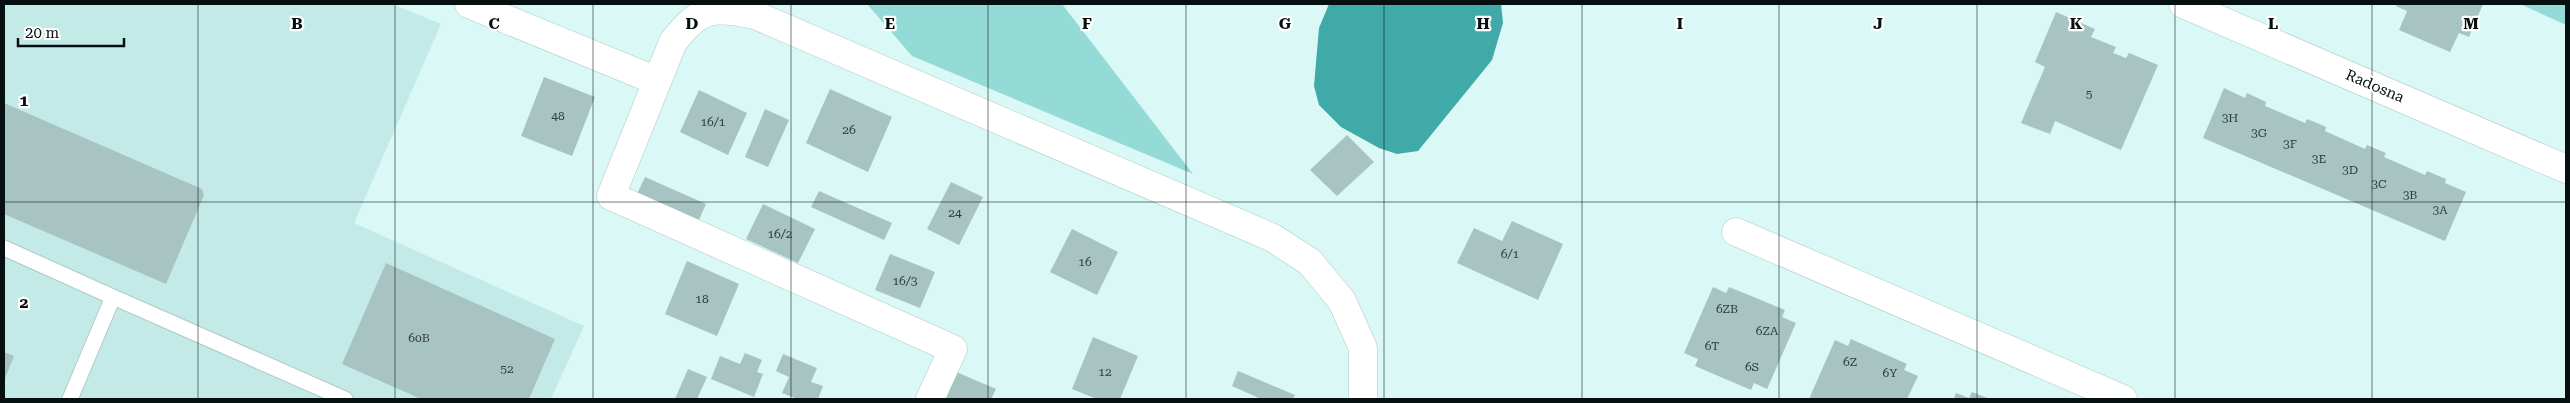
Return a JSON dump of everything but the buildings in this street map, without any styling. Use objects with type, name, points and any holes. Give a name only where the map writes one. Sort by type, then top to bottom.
[{"type":"street","points":[[469,4],[657,81]]},
{"type":"street","name":"Radosna","points":[[2183,4],[2566,169]]},
{"type":"street","points":[[930,399],[953,349],[611,196],[673,42],[689,21],[709,11],[727,9],[755,15],[1273,238],[1310,262],[1342,301],[1363,348],[1363,399]]},
{"type":"street","points":[[1736,232],[2123,399]]},
{"type":"lane","points":[[4,248],[344,399]]},
{"type":"lane","points":[[70,399],[112,297]]},
{"type":"shaded area","points":[[4,4],[392,4],[441,24],[354,223],[584,326],[551,399],[4,399]]},
{"type":"shaded area","points":[[867,4],[1062,4],[1193,174],[912,56]]},
{"type":"shaded area","points":[[1329,4],[1501,4],[1503,23],[1492,60],[1418,151],[1397,154],[1379,148],[1341,127],[1319,105],[1314,86],[1319,28]]},
{"type":"shaded area","points":[[2520,4],[2566,4],[2566,25]]}]
